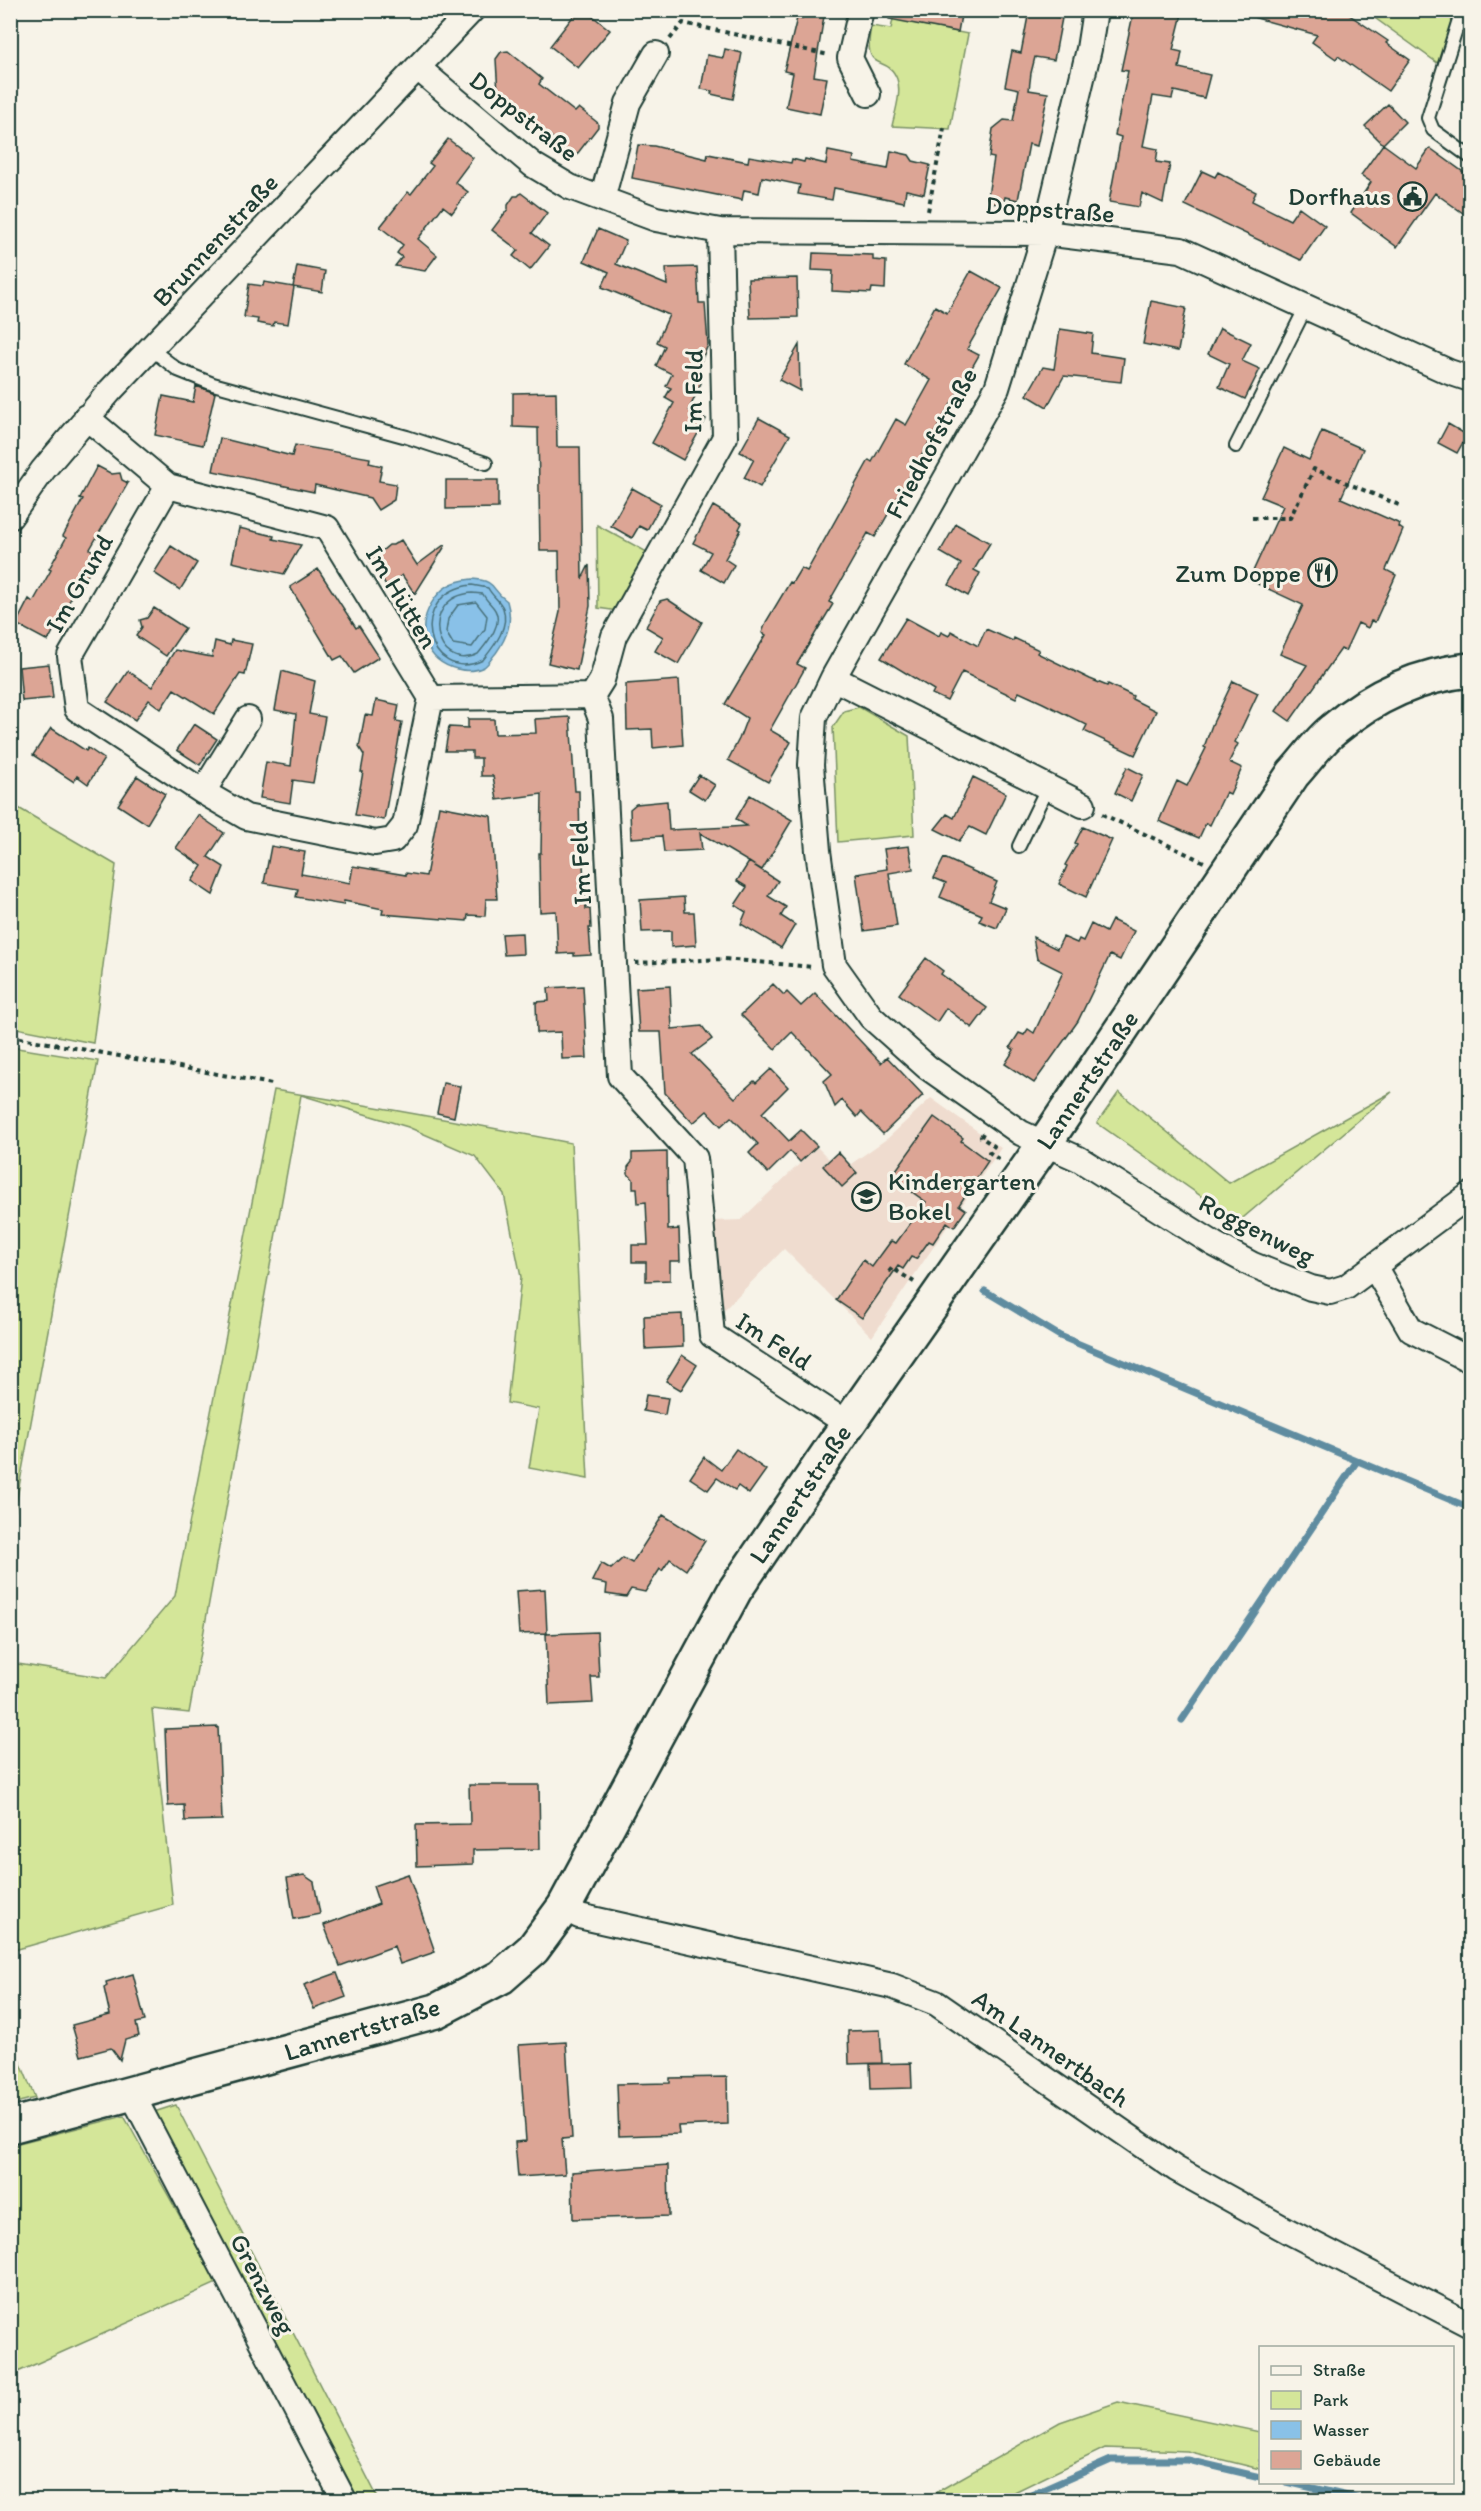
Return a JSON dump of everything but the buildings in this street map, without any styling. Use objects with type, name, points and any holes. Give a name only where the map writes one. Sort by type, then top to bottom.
[{"type":"street","name":"Brunnenstraße","points":[[10,517],[43,470],[86,417],[472,10]]},
{"type":"street","points":[[861,10],[850,58],[868,94]]},
{"type":"street","name":"Friedhofstraße","points":[[1045,1143],[1021,1133],[927,1067],[871,1017],[834,965],[818,851],[811,765],[814,718],[833,678],[997,388],[1045,233],[1089,49],[1095,10]]},
{"type":"street","name":"Doppstraße","points":[[602,199],[627,103],[656,54]]},
{"type":"street","name":"Doppstraße","points":[[418,68],[533,165],[570,187],[656,219],[720,231],[1045,233],[1181,250],[1449,372],[1470,379]]},
{"type":"street","name":"Im Feld","points":[[720,231],[725,437],[614,636],[602,680],[592,696],[601,719],[620,1076],[695,1158],[712,1335],[848,1424]]},
{"type":"street","points":[[86,417],[168,486]]},
{"type":"street","name":"Im Hütten","points":[[168,486],[327,528],[431,698]]},
{"type":"street","name":"Im Grund","points":[[168,486],[70,656],[77,709],[203,792],[246,817],[375,843],[393,840],[405,825],[431,698]]},
{"type":"street","name":"Lannertstraße","points":[[10,2126],[436,2012],[501,1977],[533,1949],[564,1907],[735,1590],[1045,1143],[1293,774],[1332,730],[1394,689],[1414,681],[1470,670]]},
{"type":"street","points":[[833,678],[1083,805]]},
{"type":"street","points":[[431,698],[592,696]]},
{"type":"street","points":[[203,792],[248,719]]},
{"type":"street","name":"Roggenweg","points":[[1045,1143],[1079,1159],[1214,1244],[1253,1265],[1311,1288],[1330,1292],[1346,1287],[1470,1194]]},
{"type":"street","points":[[1374,1266],[1411,1330],[1470,1360]]},
{"type":"street","name":"Am Lannertbach","points":[[564,1907],[579,1916],[892,1986],[936,2003],[1176,2169],[1288,2231],[1470,2325]]},
{"type":"street","name":"Grenzweg","points":[[132,2094],[344,2500]]},
{"type":"lane","points":[[1462,10],[1428,118],[1433,130],[1470,157]]},
{"type":"lane","points":[[1236,446],[1306,307]]},
{"type":"lane","points":[[151,349],[178,370],[213,384],[407,437],[486,464]]},
{"type":"lane","points":[[1019,846],[1047,788]]},
{"type":"path","points":[[656,54],[683,23],[850,58]]},
{"type":"path","points":[[925,232],[944,128]]},
{"type":"path","points":[[1252,518],[1290,518],[1314,468],[1399,505]]},
{"type":"path","points":[[1083,805],[1226,873]]},
{"type":"path","points":[[615,965],[724,959],[817,967],[834,965]]},
{"type":"path","points":[[10,1036],[272,1084]]},
{"type":"path","points":[[995,1115],[981,1137],[994,1146],[989,1152],[1002,1160],[995,1170]]},
{"type":"path","points":[[889,1272],[892,1268],[917,1284]]},
{"type":"shaded area","name":"Kindergarten Bokel","points":[[931,1098],[1001,1148],[872,1337],[784,1249],[725,1309],[714,1298],[711,1221],[741,1220],[817,1147],[841,1171],[888,1138]]},
{"type":"green space","points":[[1365,11],[1456,11],[1439,64]]},
{"type":"green space","points":[[893,19],[968,34],[950,129],[892,126],[898,96],[897,79],[893,71],[873,58],[869,42],[871,26],[891,29]]},
{"type":"green space","points":[[597,525],[647,552],[618,611],[598,608]]},
{"type":"green space","points":[[859,707],[909,736],[914,835],[838,842],[833,727],[844,711]]},
{"type":"green space","points":[[15,806],[116,865],[93,1043],[11,1027],[10,878]]},
{"type":"green space","points":[[10,1047],[98,1061],[11,1530]]},
{"type":"green space","points":[[274,1090],[571,1143],[588,1479],[529,1468],[539,1409],[507,1403],[521,1277],[504,1194],[475,1156],[408,1127],[301,1095],[189,1713],[152,1709],[173,1905],[11,1951],[11,1663],[106,1678],[175,1596]]},
{"type":"green space","points":[[1119,1092],[1229,1183],[1392,1092],[1238,1222],[1097,1123]]},
{"type":"green space","points":[[10,2037],[35,2098],[11,2104],[10,2104]]},
{"type":"green space","points":[[176,2105],[379,2500],[359,2500],[154,2112]]},
{"type":"green space","points":[[124,2116],[217,2283],[11,2375],[11,2145]]},
{"type":"green space","points":[[1118,2402],[1259,2432],[1259,2469],[1187,2451],[1105,2448],[998,2500],[925,2500],[1060,2422]]},
{"type":"water","points":[[472,579],[490,584],[507,601],[510,615],[504,641],[487,664],[478,669],[463,670],[446,665],[431,652],[426,643],[424,624],[431,604],[443,589],[453,583]]},
{"type":"waterway","points":[[985,1291],[1060,1336],[1470,1508]]},
{"type":"waterway","points":[[1182,1720],[1357,1461]]},
{"type":"waterway","points":[[1020,2500],[1111,2460],[1188,2460],[1259,2477]]},
{"type":"waterway","points":[[1296,2484],[1365,2500]]},
{"type":"place","name":"Dorfhaus","points":[[1412,196]]},
{"type":"place","name":"Zum Doppe","points":[[1322,573]]},
{"type":"place","name":"Kindergarten Bokel","points":[[867,1196]]}]
